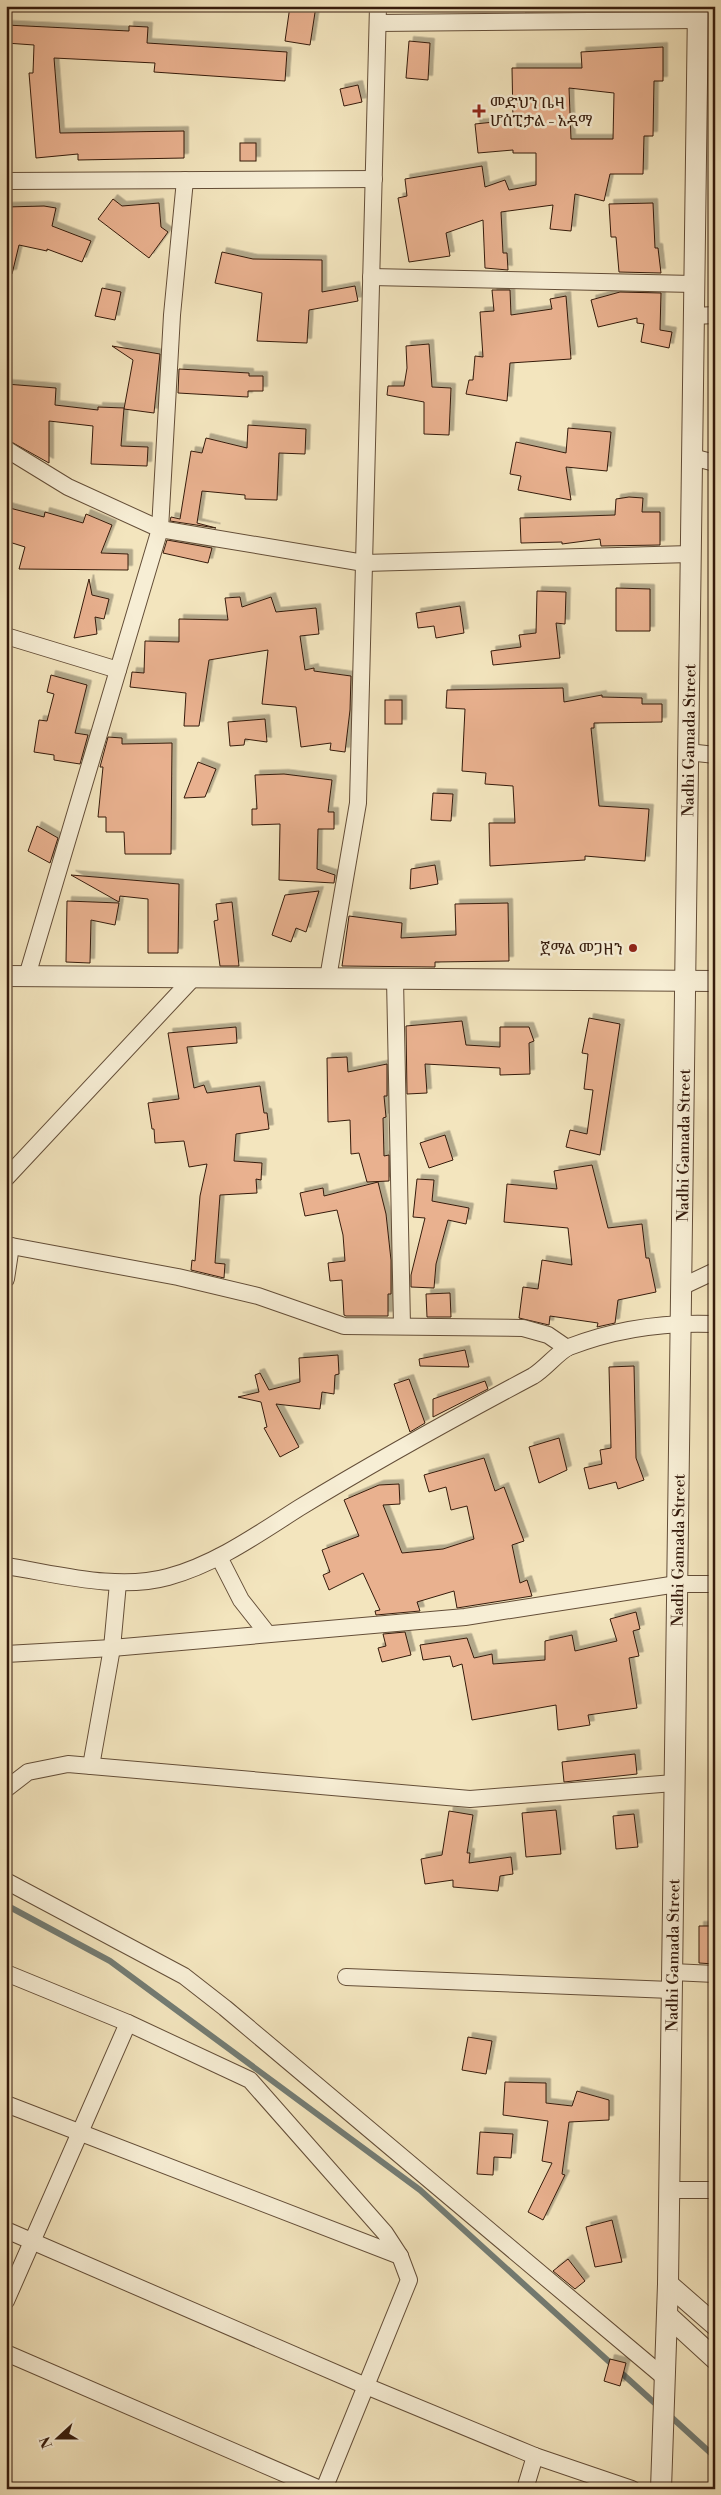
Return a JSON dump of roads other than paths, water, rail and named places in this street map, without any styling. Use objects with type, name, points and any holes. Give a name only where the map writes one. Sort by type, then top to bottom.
[{"type":"street","points":[[328,978],[358,803],[378,6]]},
{"type":"street","points":[[378,23],[698,13]]},
{"type":"street","name":"Nadhi Gamada Street","points":[[661,2489],[668,2284],[698,13]]},
{"type":"street","points":[[6,181],[374,179]]},
{"type":"street","points":[[27,976],[160,529],[172,315],[185,180]]},
{"type":"street","points":[[371,277],[694,284]]},
{"type":"street","points":[[694,316],[715,315]]},
{"type":"street","points":[[6,449],[68,488],[160,529],[364,564],[691,554]]},
{"type":"street","points":[[692,457],[715,463]]},
{"type":"street","points":[[6,636],[118,670]]},
{"type":"street","points":[[688,752],[715,755]]},
{"type":"street","points":[[6,976],[715,981]]},
{"type":"street","points":[[6,1178],[195,976]]},
{"type":"street","points":[[395,979],[402,1326]]},
{"type":"street","points":[[6,1279],[9,1245],[249,1294],[344,1326],[523,1328],[548,1335],[567,1348]]},
{"type":"street","points":[[681,1287],[715,1271]]},
{"type":"street","points":[[6,1566],[118,1582],[168,1577],[219,1557],[349,1478],[476,1405],[536,1374],[567,1348],[609,1334],[680,1322],[715,1324]]},
{"type":"street","points":[[219,1557],[241,1600],[267,1633]]},
{"type":"street","points":[[91,1766],[112,1648],[118,1582]]},
{"type":"street","points":[[6,1654],[112,1648],[465,1617],[677,1584],[715,1584]]},
{"type":"street","points":[[6,1789],[28,1772],[68,1764],[470,1799],[674,1783]]},
{"type":"street","points":[[6,1880],[184,1976],[226,2008],[664,2386]]},
{"type":"street","points":[[6,1974],[128,2023],[250,2080],[385,2232],[400,2256],[408,2280],[324,2489]]},
{"type":"street","points":[[346,1976],[672,1981],[715,1974]]},
{"type":"street","points":[[6,2302],[128,2023]]},
{"type":"street","points":[[6,2104],[400,2256]]},
{"type":"street","points":[[669,2190],[715,2190]]},
{"type":"street","points":[[6,2230],[366,2386],[535,2456],[632,2489]]},
{"type":"street","points":[[668,2284],[715,2325]]},
{"type":"street","points":[[667,2315],[715,2359]]},
{"type":"street","points":[[6,2353],[320,2489]]},
{"type":"street","points":[[525,2489],[535,2456]]},
{"type":"waterway","points":[[6,1905],[110,1961],[420,2190],[659,2407]]},
{"type":"waterway","points":[[669,2415],[715,2457]]},
{"type":"place","name":"መድህን ቤዛ ሆስፒታል - አዳማ","points":[[479,111]]},
{"type":"place","name":"ጀማል መጋዘን","points":[[633,948]]}]
